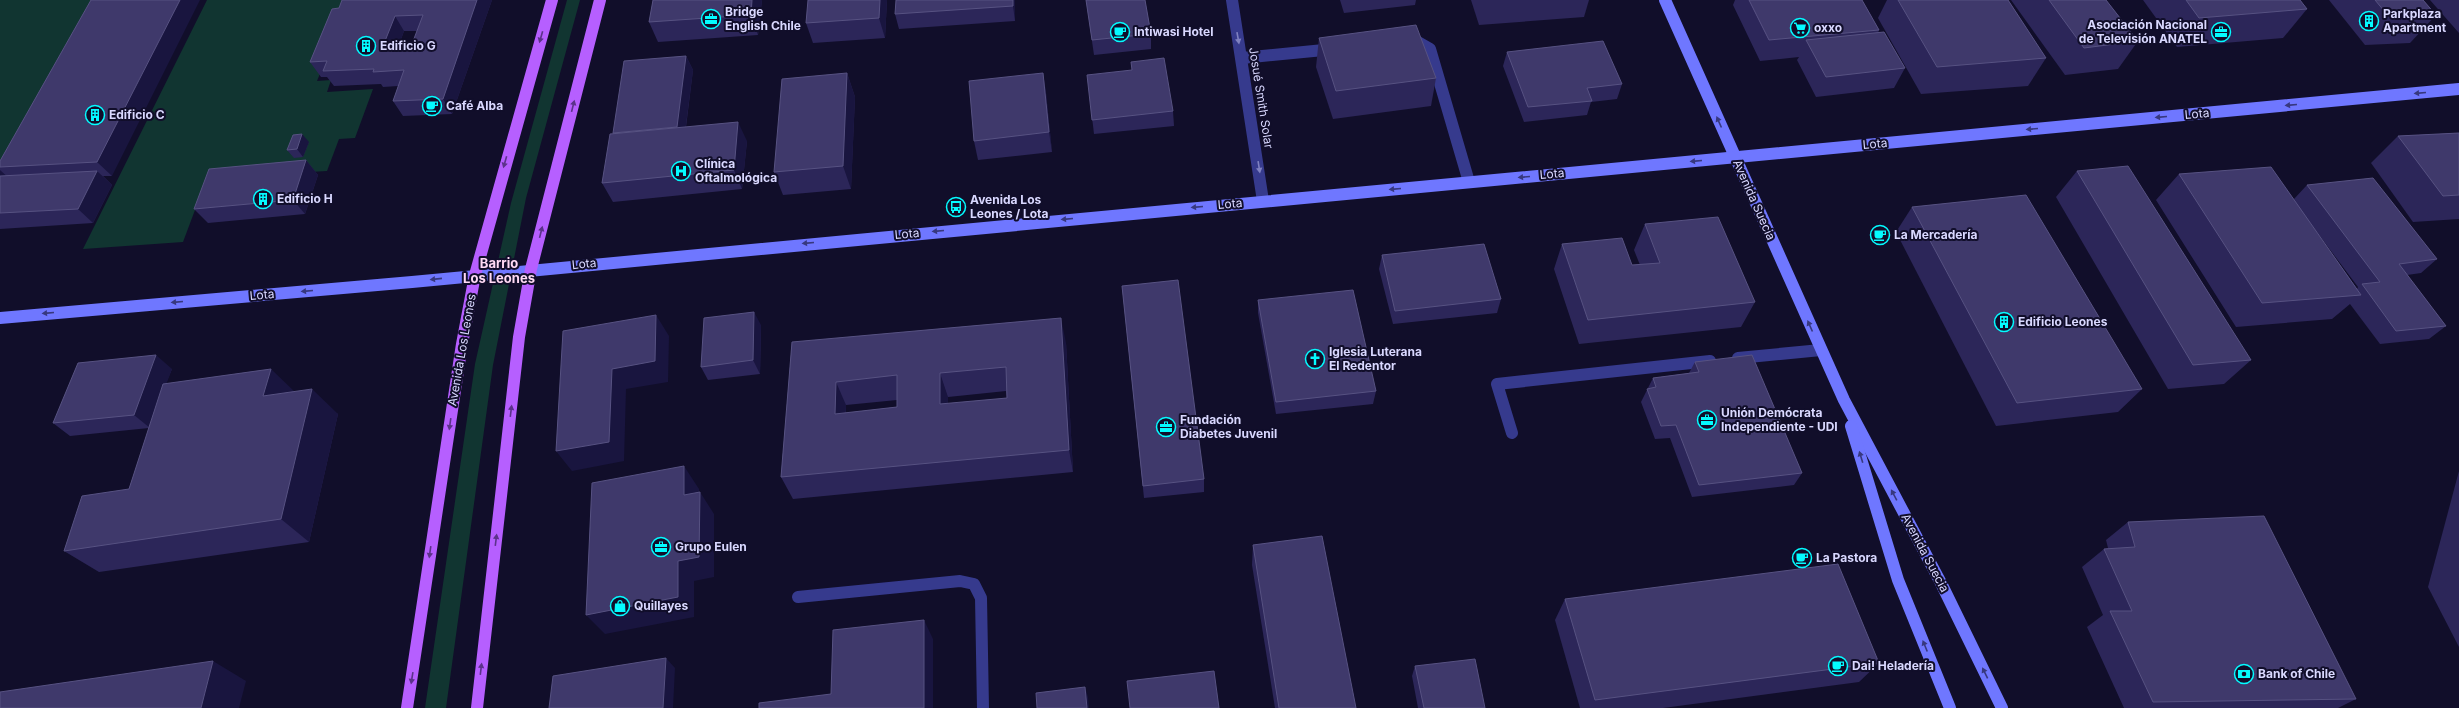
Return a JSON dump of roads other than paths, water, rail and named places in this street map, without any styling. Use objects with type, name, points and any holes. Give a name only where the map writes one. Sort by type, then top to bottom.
[{"type":"main road","name":"Avenida Los Leones","points":[[407,708],[462,344],[475,275],[552,0]]},
{"type":"main road","points":[[477,708],[519,336],[531,270],[600,0]]},
{"type":"street","name":"Josué Smith Solar","points":[[1232,0],[1263,201]]},
{"type":"street","name":"Avenida Suecia","points":[[1665,0],[1844,400],[1941,583],[2002,708]]},
{"type":"street","points":[[1394,43],[1416,41],[1430,49],[1469,182]]},
{"type":"street","points":[[1242,58],[1348,48]]},
{"type":"street","name":"Lota","points":[[0,318],[531,270],[2459,89]]},
{"type":"street","points":[[1512,433],[1497,384],[1821,350]]},
{"type":"street","name":"Avenida Suecia","points":[[1844,400],[1898,580],[1950,708]]},
{"type":"street","points":[[798,597],[960,581],[974,584],[981,598],[983,708]]},
{"type":"place","name":"Bridge English Chile","points":[[711,19]]},
{"type":"place","name":"Parkplaza Apartment","points":[[2369,21]]},
{"type":"place","name":"oxxo","points":[[1800,28]]},
{"type":"place","name":"Intiwasi Hotel","points":[[1120,32]]},
{"type":"place","name":"Asociación Nacional de Televisión ANATEL","points":[[2221,32]]},
{"type":"place","name":"Edificio G","points":[[366,46]]},
{"type":"place","name":"Café Alba","points":[[432,106]]},
{"type":"place","name":"Edificio C","points":[[95,115]]},
{"type":"place","name":"Clínica Oftalmológica","points":[[681,171]]},
{"type":"place","name":"Edificio H","points":[[263,199]]},
{"type":"place","name":"Avenida Los Leones / Lota","points":[[956,207]]},
{"type":"place","name":"La Mercadería","points":[[1880,235]]},
{"type":"place","name":"Edificio Leones","points":[[2004,322]]},
{"type":"place","name":"Iglesia Luterana El Redentor","points":[[1315,359]]},
{"type":"place","name":"Unión Demócrata Independiente - UDI","points":[[1707,420]]},
{"type":"place","name":"Fundación Diabetes Juvenil","points":[[1166,427]]},
{"type":"place","name":"Grupo Eulen","points":[[661,547]]},
{"type":"place","name":"La Pastora","points":[[1802,558]]},
{"type":"place","name":"Quillayes","points":[[620,606]]},
{"type":"place","name":"Dai! Heladería","points":[[1838,666]]},
{"type":"place","name":"Bank of Chile","points":[[2244,674]]},
{"type":"district","name":"Barrio Los Leones","points":[[499,270]]}]
